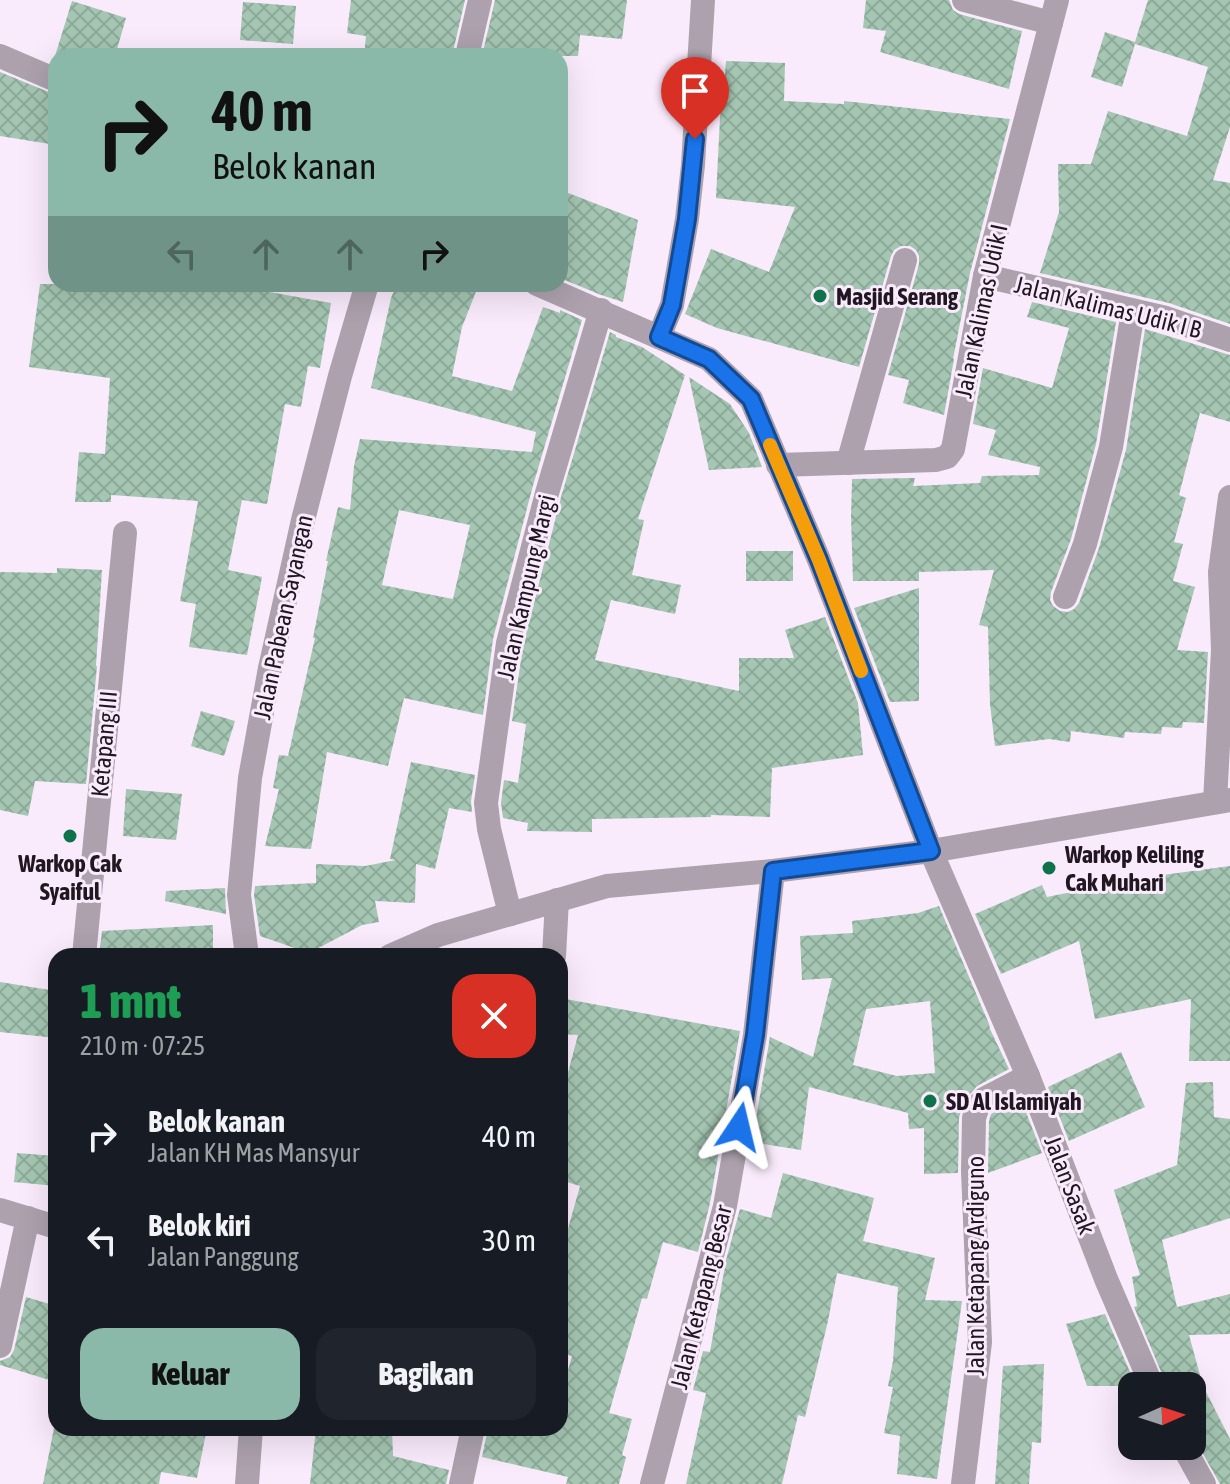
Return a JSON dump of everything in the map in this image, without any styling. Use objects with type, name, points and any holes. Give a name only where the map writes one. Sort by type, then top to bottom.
[{"type":"street","points":[[469,48],[480,0]]},
{"type":"street","points":[[659,337],[672,305],[687,219],[703,0]]},
{"type":"street","points":[[964,0],[1054,11]]},
{"type":"street","name":"Jalan Kalimas Udik I","points":[[778,465],[936,460],[947,457],[953,449],[985,276],[1054,11]]},
{"type":"street","points":[[0,56],[48,77]]},
{"type":"street","points":[[848,463],[905,260]]},
{"type":"street","name":"Jalan Kalimas Udik I B","points":[[985,276],[1166,318],[1230,340]]},
{"type":"street","name":"Jalan Pabean Sayangan","points":[[246,948],[239,895],[250,778],[258,731],[303,520],[365,292]]},
{"type":"street","name":"Jalan Sasak","points":[[557,292],[709,359],[751,399],[819,560],[931,851],[1028,1076],[1106,1279],[1146,1372]]},
{"type":"street","name":"Jalan Kampung Margi","points":[[510,914],[489,829],[486,803],[508,643],[547,493],[601,310]]},
{"type":"street","points":[[1065,597],[1085,544],[1111,447],[1133,311]]},
{"type":"street","points":[[408,948],[438,935],[607,886],[773,871],[931,851],[1222,801],[1220,572],[1230,497]]},
{"type":"street","name":"Ketapang III","points":[[85,948],[125,533]]},
{"type":"street","name":"Jalan Ketapang Besar","points":[[652,1484],[725,1206],[755,1035],[773,871]]},
{"type":"street","points":[[554,948],[557,900]]},
{"type":"street","name":"Jalan Ketapang Ardiguno","points":[[963,1484],[980,1342],[973,1171],[974,1118],[984,1099],[1028,1076]]},
{"type":"street","points":[[0,1210],[48,1224]]},
{"type":"street","points":[[0,1346],[28,1218]]},
{"type":"street","points":[[247,1484],[250,1436]]},
{"type":"street","points":[[461,1484],[471,1436]]},
{"type":"street","points":[[1191,1460],[1204,1484]]},
{"type":"building","points":[[351,0],[465,0],[454,48],[365,48],[366,36],[347,33]]},
{"type":"building","points":[[495,0],[627,0],[622,39],[580,35],[578,56],[568,56],[568,48],[484,48]]},
{"type":"building","points":[[866,0],[949,0],[953,10],[959,14],[1022,31],[1009,89],[880,52],[886,31],[863,28]]},
{"type":"building","points":[[1148,0],[1230,0],[1230,127],[1213,180],[1230,183],[1230,324],[1169,303],[1040,273],[1059,212],[1058,164],[1091,164],[1108,111],[1187,136],[1208,67],[1135,44],[1122,87],[1091,77],[1105,32],[1135,42]]},
{"type":"building","points":[[72,1],[126,18],[117,48],[57,48]]},
{"type":"building","points":[[243,2],[296,6],[293,44],[240,40]]},
{"type":"building","points":[[726,61],[785,63],[784,101],[844,104],[844,101],[1010,119],[970,273],[944,415],[903,403],[909,380],[888,375],[919,264],[916,250],[910,246],[901,246],[891,256],[859,367],[717,328],[685,314],[711,249],[769,272],[795,207],[716,198]]},
{"type":"building","points":[[0,72],[48,92],[48,144],[0,136]]},
{"type":"building","points":[[568,193],[638,220],[623,302],[568,281]]},
{"type":"building","points":[[40,284],[48,284],[48,292],[269,292],[331,303],[320,368],[308,366],[301,407],[285,404],[267,504],[242,500],[228,570],[262,577],[247,655],[189,647],[196,604],[180,601],[198,501],[111,495],[111,502],[75,502],[79,452],[105,454],[110,378],[29,367]]},
{"type":"building","points":[[394,292],[476,292],[462,327],[452,376],[512,391],[543,307],[560,313],[560,310],[582,320],[532,489],[493,639],[483,715],[404,698],[388,766],[327,752],[311,849],[265,846],[279,789],[273,788],[279,755],[288,756],[315,638],[326,561],[338,507],[350,510],[360,439],[532,452],[536,432],[371,388]],"holes":[[[399,510],[470,525],[453,599],[382,585]]]},
{"type":"building","points":[[1032,302],[1116,322],[1096,444],[1071,539],[1051,592],[1050,600],[1060,611],[1068,612],[1079,603],[1099,548],[1126,450],[1145,329],[1230,355],[1230,422],[1200,413],[1179,495],[1186,498],[1174,542],[1183,544],[1173,581],[1195,587],[1177,650],[1208,652],[1204,723],[1183,722],[1182,728],[1162,727],[1161,734],[1125,732],[1124,738],[1071,731],[1070,742],[1049,739],[995,746],[990,704],[988,627],[979,625],[994,570],[919,572],[919,581],[853,581],[852,479],[915,478],[913,486],[980,483],[982,476],[1039,475],[1040,467],[988,455],[996,430],[973,424],[983,368],[1052,388],[1069,328],[1027,317]]},
{"type":"building","points":[[610,332],[642,347],[685,375],[638,519],[644,520],[632,575],[681,585],[675,614],[611,600],[595,660],[739,691],[739,658],[794,658],[785,630],[825,617],[858,703],[863,755],[772,768],[770,817],[711,815],[592,819],[592,832],[527,831],[528,823],[503,818],[504,780],[518,783],[526,724],[512,721],[523,646],[561,497]]},
{"type":"building","points":[[689,377],[730,404],[749,433],[762,467],[709,470]]},
{"type":"building","points":[[746,551],[793,551],[793,581],[746,581]]},
{"type":"building","points":[[57,568],[102,570],[86,784],[35,781],[28,816],[0,810],[0,572],[57,573]]},
{"type":"building","points":[[919,588],[919,701],[890,702],[854,608]]},
{"type":"building","points":[[201,711],[235,721],[224,756],[191,746]]},
{"type":"building","points":[[411,762],[475,775],[472,812],[449,808],[435,869],[416,864],[415,903],[375,901],[379,922],[362,925],[318,948],[295,948],[260,936],[255,886],[316,883],[316,864],[365,866],[396,860],[390,859]]},
{"type":"building","points":[[126,789],[182,794],[176,840],[123,836]]},
{"type":"building","points":[[1230,866],[1230,1061],[1189,1061],[1191,999],[1095,1019],[1079,941],[1001,974],[975,914],[1042,885],[1047,897],[1140,878]]},
{"type":"building","points":[[225,888],[226,914],[165,901],[166,891]]},
{"type":"building","points":[[939,906],[1009,1069],[977,1086],[964,1101],[959,1118],[958,1173],[924,1174],[924,1128],[909,1129],[908,1113],[809,1087],[801,1150],[752,1142],[770,1037],[813,1057],[832,978],[802,980],[800,936],[853,933],[852,921],[918,913]],"holes":[[[930,1001],[935,1073],[897,1076],[853,1065],[866,1009]]]},
{"type":"building","points":[[213,925],[213,948],[100,948],[102,931]]},
{"type":"building","points":[[0,982],[48,990],[48,1037],[0,1032]]},
{"type":"building","points":[[568,999],[740,1031],[710,1203],[698,1252],[663,1242],[647,1299],[642,1298],[609,1413],[632,1419],[622,1455],[626,1457],[619,1484],[566,1484],[568,1477],[482,1457],[486,1436],[568,1436],[568,1370],[572,1356],[568,1355],[568,1229],[580,1186],[568,1182],[568,1073],[578,1035],[568,1034]]},
{"type":"building","points":[[1121,1052],[1145,1107],[1069,1141],[1048,1087]]},
{"type":"building","points":[[1213,1082],[1214,1117],[1230,1119],[1230,1218],[1162,1240],[1177,1307],[1230,1294],[1230,1334],[1189,1335],[1199,1372],[1161,1372],[1134,1307],[1137,1306],[1132,1277],[1140,1275],[1114,1190],[1177,1165],[1186,1083]]},
{"type":"building","points":[[1020,1097],[1042,1153],[988,1173],[991,1114]]},
{"type":"building","points":[[17,1153],[48,1155],[48,1185],[14,1182]]},
{"type":"building","points":[[783,1173],[874,1198],[863,1241],[935,1258],[925,1300],[962,1301],[937,1479],[897,1474],[900,1436],[884,1433],[893,1387],[888,1386],[893,1361],[898,1287],[837,1273],[805,1417],[798,1415],[782,1484],[686,1484],[706,1393],[693,1390],[703,1351],[710,1352],[726,1260],[740,1209],[771,1218]]},
{"type":"building","points":[[26,1297],[48,1304],[48,1380],[0,1365],[0,1361],[10,1357]]},
{"type":"building","points":[[1105,1314],[1130,1372],[1118,1372],[1118,1386],[1087,1386],[1066,1324]]},
{"type":"building","points":[[1044,1364],[1041,1443],[1032,1442],[1029,1484],[995,1484],[1003,1366]]},
{"type":"building","points":[[1206,1392],[1230,1439],[1230,1484],[1220,1484],[1206,1459]]},
{"type":"building","points":[[52,1436],[205,1436],[197,1478],[161,1472],[159,1484],[43,1484]]},
{"type":"building","points":[[315,1436],[392,1436],[393,1456],[449,1470],[446,1484],[310,1484]]},
{"type":"slow traffic","points":[[770,445],[819,560],[861,671]]},
{"type":"place","name":"Masjid Serang","points":[[820,296]]},
{"type":"place","name":"Warkop Cak Syaiful","points":[[70,836]]},
{"type":"place","name":"Warkop Keliling Cak Muhari","points":[[1049,868]]},
{"type":"place","name":"SD Al Islamiyah","points":[[930,1101]]},
{"type":"route","points":[[695,139],[687,219],[672,305],[659,337],[709,359],[751,399],[819,560],[931,851],[773,871],[755,1035],[739,1127]]}]
